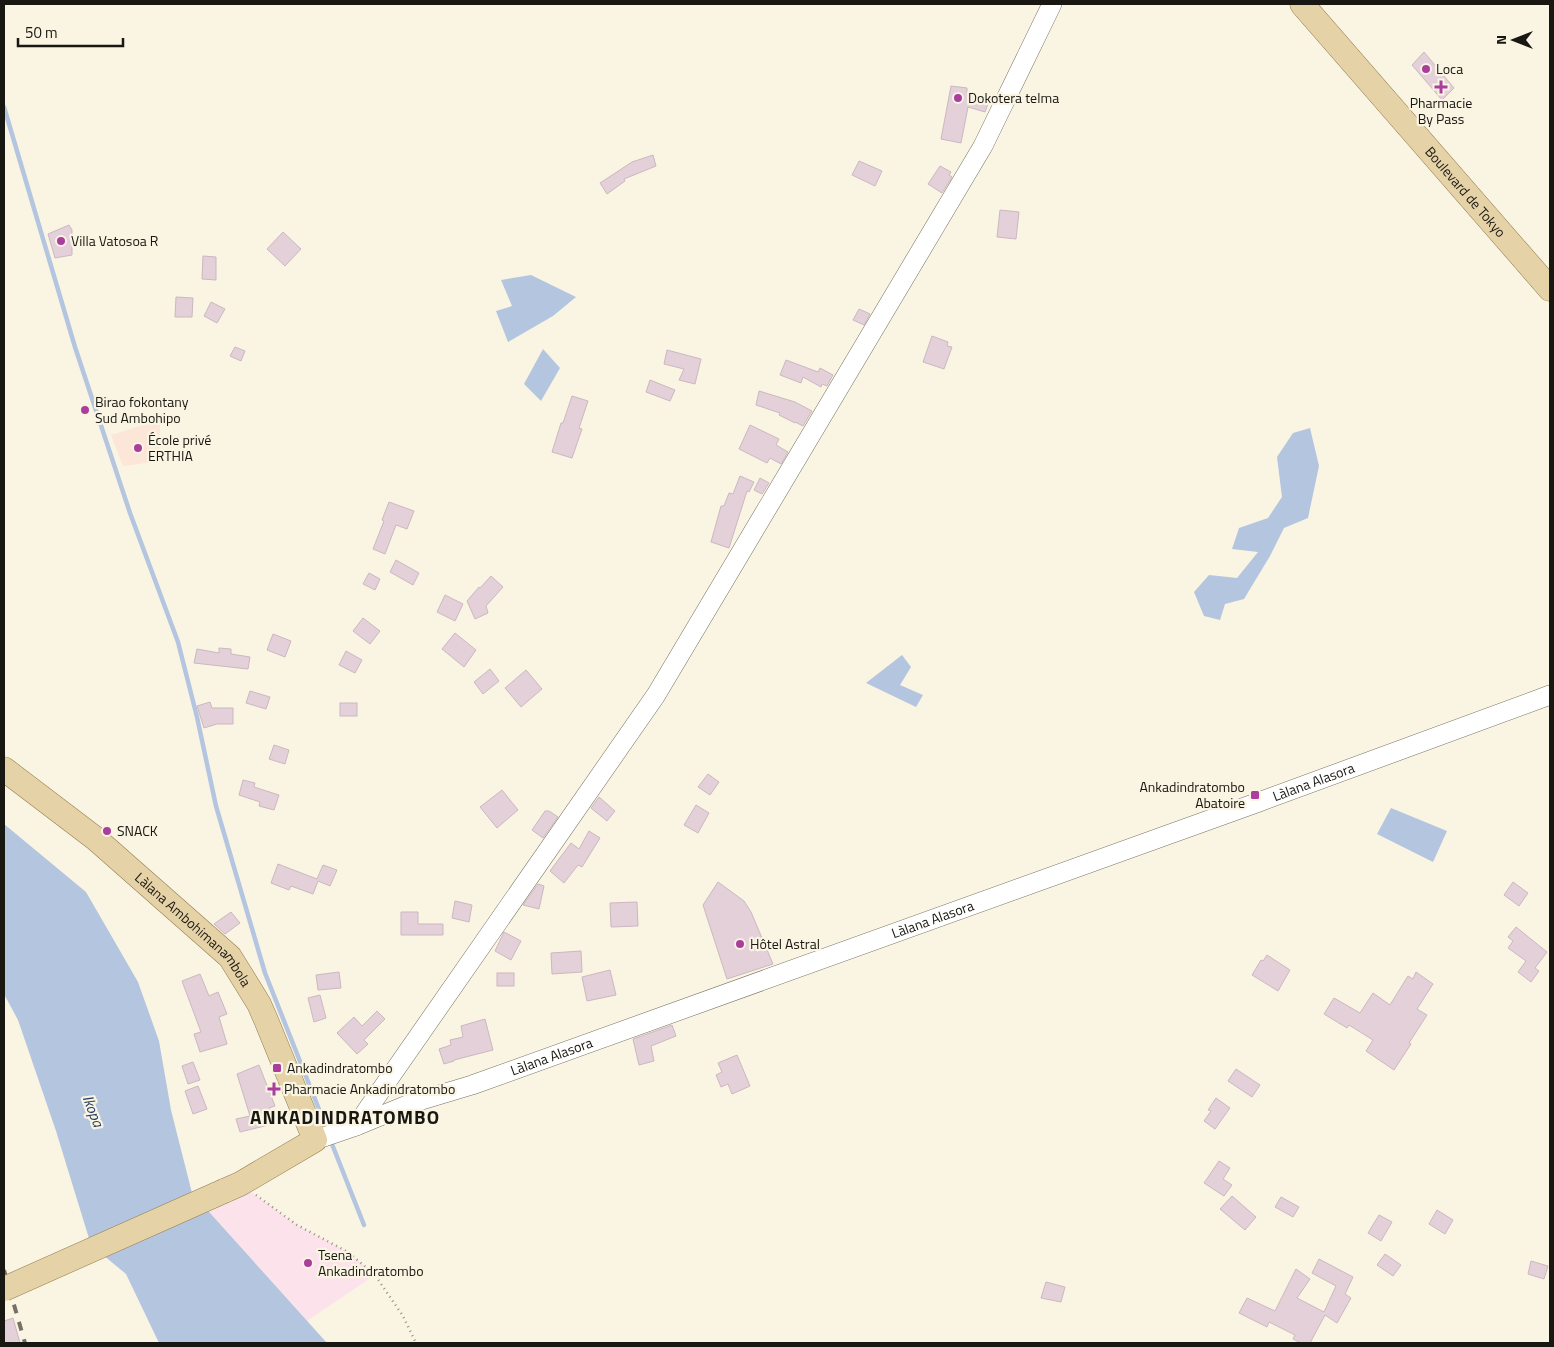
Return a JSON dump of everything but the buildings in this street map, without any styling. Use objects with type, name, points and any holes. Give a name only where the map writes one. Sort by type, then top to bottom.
[{"type":"main road","name":"Boulevard de Tokyo","points":[[1302,4],[1550,289]]},
{"type":"main road","name":"Làlana Ambohimanambola","points":[[4,769],[96,839],[230,957],[259,1004],[315,1140]]},
{"type":"main road","points":[[4,1289],[232,1187],[315,1140]]},
{"type":"street","points":[[356,1126],[656,695],[983,146],[1052,4]]},
{"type":"street","name":"Làlana Alasora","points":[[315,1140],[356,1126],[412,1103],[472,1085],[1550,695]]},
{"type":"path","points":[[232,1187],[348,1252],[375,1275],[403,1316],[416,1343]]},
{"type":"shaded area","name":"École privé ERTHIA","points":[[160,420],[160,461],[123,466],[111,435]]},
{"type":"shaded area","name":"Tsena Ankadindratombo","points":[[240,1184],[297,1225],[348,1252],[375,1275],[307,1321],[192,1193]]},
{"type":"water","points":[[531,275],[576,297],[553,316],[508,342],[496,311],[512,306],[501,280]]},
{"type":"water","points":[[543,349],[560,368],[541,401],[524,384]]},
{"type":"water","points":[[1310,428],[1319,466],[1308,518],[1284,528],[1270,556],[1244,599],[1225,604],[1220,620],[1204,616],[1194,592],[1209,575],[1237,578],[1258,552],[1232,549],[1239,528],[1268,518],[1282,497],[1277,457],[1293,433]]},
{"type":"water","points":[[902,655],[911,667],[900,685],[923,695],[916,707],[866,683]]},
{"type":"water","points":[[1391,808],[1447,831],[1433,862],[1377,834]]},
{"type":"water","name":"Ikopa","points":[[4,824],[86,892],[138,982],[159,1041],[171,1110],[192,1193],[327,1343],[159,1343],[126,1274],[91,1245],[56,1131],[18,1020],[4,994]]},
{"type":"waterway","points":[[4,107],[75,347],[130,513],[178,642],[197,717],[216,806],[265,973],[328,1132]]},
{"type":"waterway","points":[[330,1139],[364,1225]]},
{"type":"railway","points":[[4,1270],[25,1343]]},
{"type":"place","name":"Loca","points":[[1426,69]]},
{"type":"place","name":"Pharmacie By Pass","points":[[1441,87]]},
{"type":"place","name":"Dokotera telma","points":[[958,98]]},
{"type":"place","name":"Villa Vatosoa R","points":[[61,241]]},
{"type":"place","name":"Birao fokontany Sud Ambohipo","points":[[85,410]]},
{"type":"place","name":"École privé ERTHIA","points":[[138,448]]},
{"type":"place","name":"Ankadindratombo Abatoire","points":[[1255,795]]},
{"type":"place","name":"SNACK","points":[[107,831]]},
{"type":"place","name":"Hôtel Astral","points":[[740,944]]},
{"type":"place","name":"Ankadindratombo","points":[[277,1068]]},
{"type":"place","name":"Pharmacie Ankadindratombo","points":[[274,1089]]},
{"type":"place","name":"Tsena Ankadindratombo","points":[[308,1263]]},
{"type":"district","name":"ANKADINDRATOMBO","points":[[345,1117]]}]
